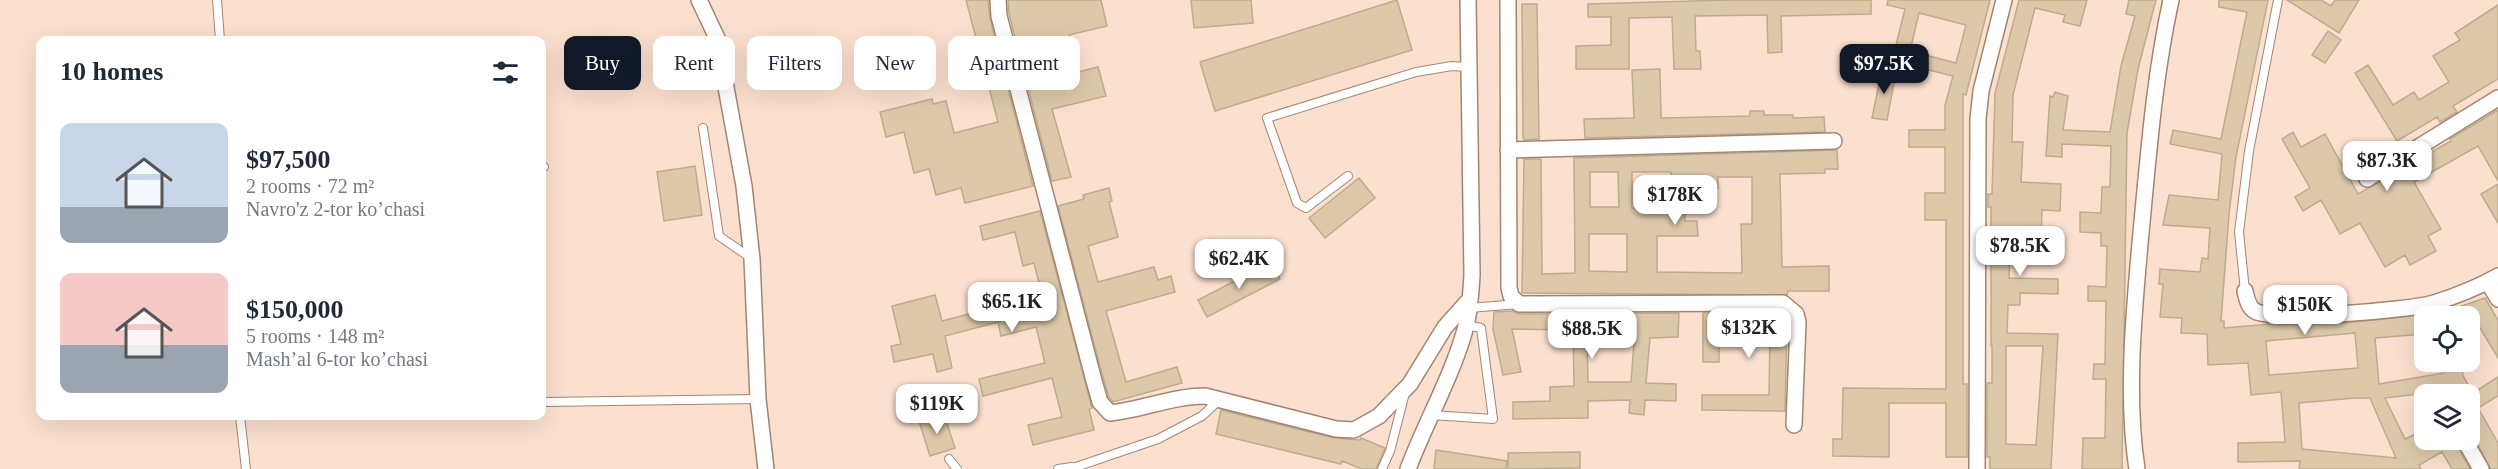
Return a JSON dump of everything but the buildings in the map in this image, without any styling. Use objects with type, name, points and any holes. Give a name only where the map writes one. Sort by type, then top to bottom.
[{"type":"street","points":[[699,0],[717,38],[744,186],[752,259],[758,399],[766,469]]},
{"type":"street","points":[[998,0],[1002,28],[1100,402],[1110,413],[1188,396],[1205,396],[1336,429],[1354,430],[1379,416],[1407,388],[1445,327],[1470,304]]},
{"type":"street","points":[[1408,469],[1458,351],[1470,304],[1472,275],[1467,67],[1468,0]]},
{"type":"street","points":[[1508,0],[1509,288],[1511,296],[1519,303],[1783,303],[1796,314],[1798,322],[1794,425]]},
{"type":"street","points":[[1977,469],[1978,119],[1981,92],[2004,0]]},
{"type":"street","points":[[2137,469],[2132,399],[2135,292],[2150,133],[2163,34],[2171,0]]},
{"type":"street","points":[[2367,179],[2498,98]]},
{"type":"street","points":[[1508,150],[1834,141]]},
{"type":"street","points":[[2245,291],[2247,303],[2255,311],[2271,315],[2358,313],[2432,303],[2493,279],[2498,299]]},
{"type":"street","points":[[2470,450],[2481,469]]},
{"type":"lane","points":[[217,0],[220,36]]},
{"type":"lane","points":[[2245,291],[2239,232],[2249,151],[2278,0]]},
{"type":"lane","points":[[1348,176],[1306,208],[1297,203],[1267,118],[1416,72],[1452,66],[1467,67]]},
{"type":"lane","points":[[703,128],[719,236],[752,259]]},
{"type":"lane","points":[[1470,304],[1519,303]]},
{"type":"lane","points":[[1430,415],[1493,419],[1480,328],[1466,325]]},
{"type":"lane","points":[[1382,469],[1407,388]]},
{"type":"lane","points":[[546,402],[758,399]]},
{"type":"lane","points":[[1058,469],[1072,468],[1158,439],[1202,416],[1219,400]]},
{"type":"lane","points":[[240,420],[246,469]]},
{"type":"lane","points":[[949,459],[957,469]]}]
